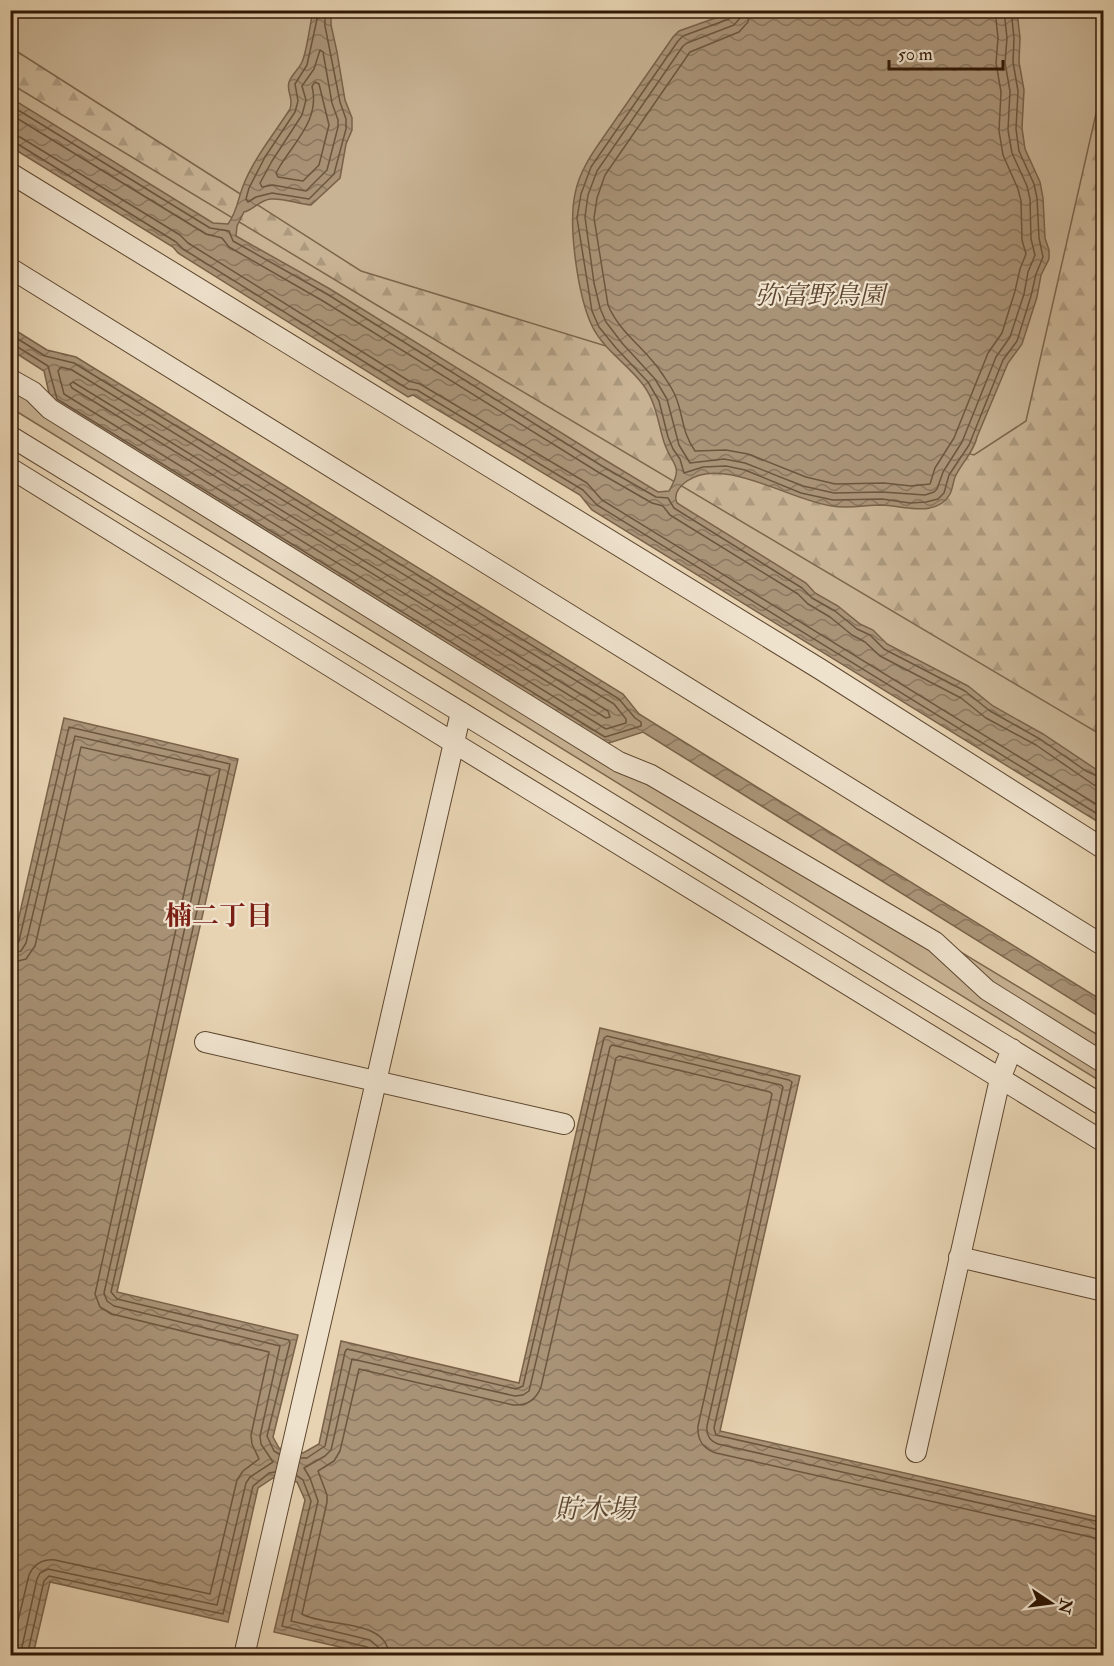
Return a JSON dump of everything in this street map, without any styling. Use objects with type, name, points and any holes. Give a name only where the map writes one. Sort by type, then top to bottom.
[{"type":"street","points":[[10,173],[820,669],[1104,849]]},
{"type":"street","points":[[10,268],[1104,946]]},
{"type":"street","points":[[10,379],[33,392],[50,409],[619,762],[651,775],[934,942],[987,990],[1104,1063]]},
{"type":"street","points":[[10,436],[1104,1106]]},
{"type":"street","points":[[10,468],[1104,1142]]},
{"type":"street","points":[[243,1656],[461,712]]},
{"type":"street","points":[[205,1042],[564,1124]]},
{"type":"street","points":[[916,1452],[1000,1079],[1012,1049]]},
{"type":"street","points":[[959,1257],[1104,1291]]},
{"type":"green space","name":"弥富野鳥園","points":[[10,11],[1103,11],[1103,807],[11,130]]},
{"type":"green space","points":[[10,47],[361,271],[913,440],[974,455],[1026,421],[1103,83],[1103,736],[375,304],[11,84]]},
{"type":"green space","points":[[10,372],[615,751],[658,769],[1103,1038],[1103,1083],[11,408]]},
{"type":"water","points":[[313,11],[331,11],[331,25],[345,100],[352,118],[352,130],[346,144],[340,178],[311,205],[276,199],[263,201],[244,212],[237,226],[236,236],[330,289],[658,492],[669,491],[676,476],[676,466],[665,445],[655,407],[644,386],[604,344],[593,328],[579,281],[574,243],[573,208],[581,174],[591,155],[673,37],[679,31],[735,11],[1017,11],[1020,38],[1019,62],[1024,90],[1022,128],[1025,149],[1040,182],[1049,259],[1041,275],[1037,297],[1022,344],[1008,363],[973,447],[955,477],[950,494],[937,506],[929,508],[882,505],[838,507],[815,502],[738,476],[719,473],[702,474],[687,481],[678,491],[676,500],[677,503],[806,583],[815,593],[838,606],[860,624],[873,630],[887,644],[968,686],[993,706],[1043,734],[1103,774],[1103,825],[592,510],[580,495],[413,395],[408,397],[11,147],[11,98],[213,223],[228,224],[253,166],[290,109],[289,82],[304,57]]},
{"type":"water","points":[[10,327],[47,350],[76,357],[623,694],[639,714],[1103,1001],[1103,1019],[643,732],[606,744],[51,402],[44,371],[11,350]]},
{"type":"water","name":"貯木場","points":[[64,718],[238,759],[117,1292],[298,1335],[273,1437],[279,1448],[303,1453],[319,1444],[341,1341],[519,1383],[600,1028],[800,1076],[720,1431],[1103,1518],[1103,1655],[379,1656],[274,1632],[305,1500],[297,1482],[273,1478],[258,1488],[228,1622],[50,1582],[33,1655],[11,1656],[11,952]]},
{"type":"district","name":"楠二丁目","points":[[219,916]]}]
